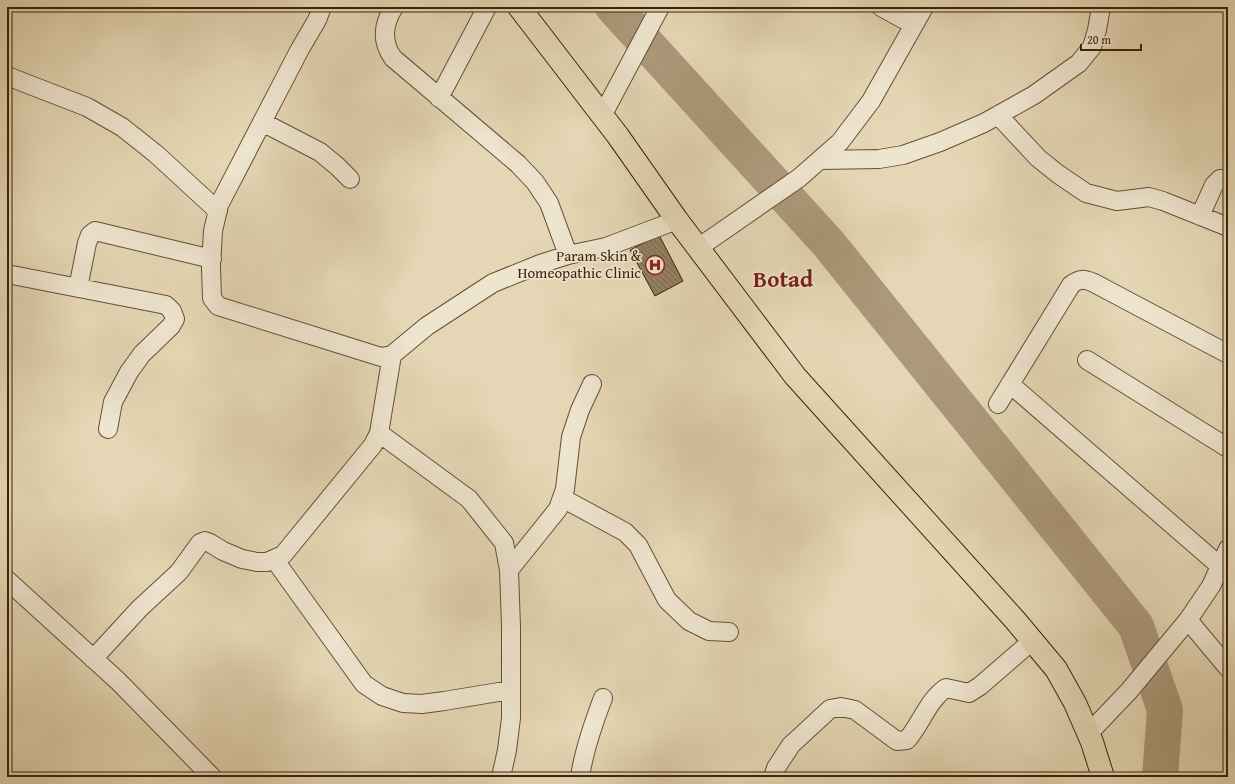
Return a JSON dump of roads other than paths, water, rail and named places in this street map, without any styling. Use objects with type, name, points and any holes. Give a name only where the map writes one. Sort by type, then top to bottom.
[{"type":"highway","points":[[519,7],[795,376],[1015,620],[1056,669],[1075,703],[1103,777]]},
{"type":"street","points":[[322,7],[317,20],[219,205],[213,231],[212,259],[212,298],[218,306],[381,357],[392,355],[427,326],[493,283],[540,264],[568,255],[606,247],[677,220]]},
{"type":"street","points":[[394,7],[388,17],[384,33],[387,49],[393,58],[518,164],[536,182],[549,203],[568,255]]},
{"type":"street","points":[[439,98],[487,7]]},
{"type":"street","points":[[881,7],[914,25]]},
{"type":"street","points":[[698,248],[800,178],[840,142],[867,106],[924,7]]},
{"type":"street","points":[[820,160],[879,159],[903,156],[984,123],[1034,95],[1079,63],[1092,46],[1097,30],[1101,7]]},
{"type":"street","points":[[602,116],[658,11]]},
{"type":"street","points":[[7,76],[87,107],[122,127],[156,154],[218,211]]},
{"type":"street","points":[[998,115],[1038,158],[1086,193],[1118,202],[1149,197],[1163,201],[1228,227]]},
{"type":"street","points":[[262,122],[320,152],[350,179]]},
{"type":"street","points":[[1200,216],[1214,186],[1220,179],[1228,180]]},
{"type":"street","points":[[78,288],[87,243],[90,235],[95,231],[212,259]]},
{"type":"street","points":[[7,274],[166,305],[172,311],[175,319],[171,326],[142,354],[129,372],[113,402],[108,430]]},
{"type":"street","points":[[998,404],[1071,285],[1077,280],[1085,280],[1094,283],[1228,354]]},
{"type":"street","points":[[94,659],[140,608],[179,572],[200,543],[205,541],[242,559],[257,562],[267,562],[282,555],[373,445],[378,432],[392,355]]},
{"type":"street","points":[[1087,360],[1228,448]]},
{"type":"street","points":[[509,570],[558,509],[565,489],[571,437],[580,410],[592,384]]},
{"type":"street","points":[[1010,384],[1221,567]]},
{"type":"street","points":[[378,432],[470,499],[504,543],[509,570],[511,627],[511,718],[507,750],[501,777]]},
{"type":"street","points":[[562,498],[625,532],[638,545],[667,600],[689,621],[709,631],[729,632]]},
{"type":"street","points":[[1088,734],[1129,691],[1182,626],[1211,586],[1221,567],[1228,548]]},
{"type":"street","points":[[274,559],[364,684],[382,696],[403,703],[422,704],[511,690]]},
{"type":"street","points":[[7,580],[118,681],[212,777]]},
{"type":"street","points":[[1182,626],[1228,668]]},
{"type":"street","points":[[773,777],[776,768],[791,745],[830,709],[841,708],[855,710],[897,741],[907,740],[937,695],[946,688],[970,693],[1032,641]]},
{"type":"street","points":[[580,777],[591,731],[603,698]]},
{"type":"waterway","points":[[613,7],[828,243],[1136,626],[1165,710],[1160,777]]},
{"type":"place","name":"Param Skin & Homeopathic Clinic","points":[[655,265]]},
{"type":"district","name":"Botad","points":[[783,279]]}]
